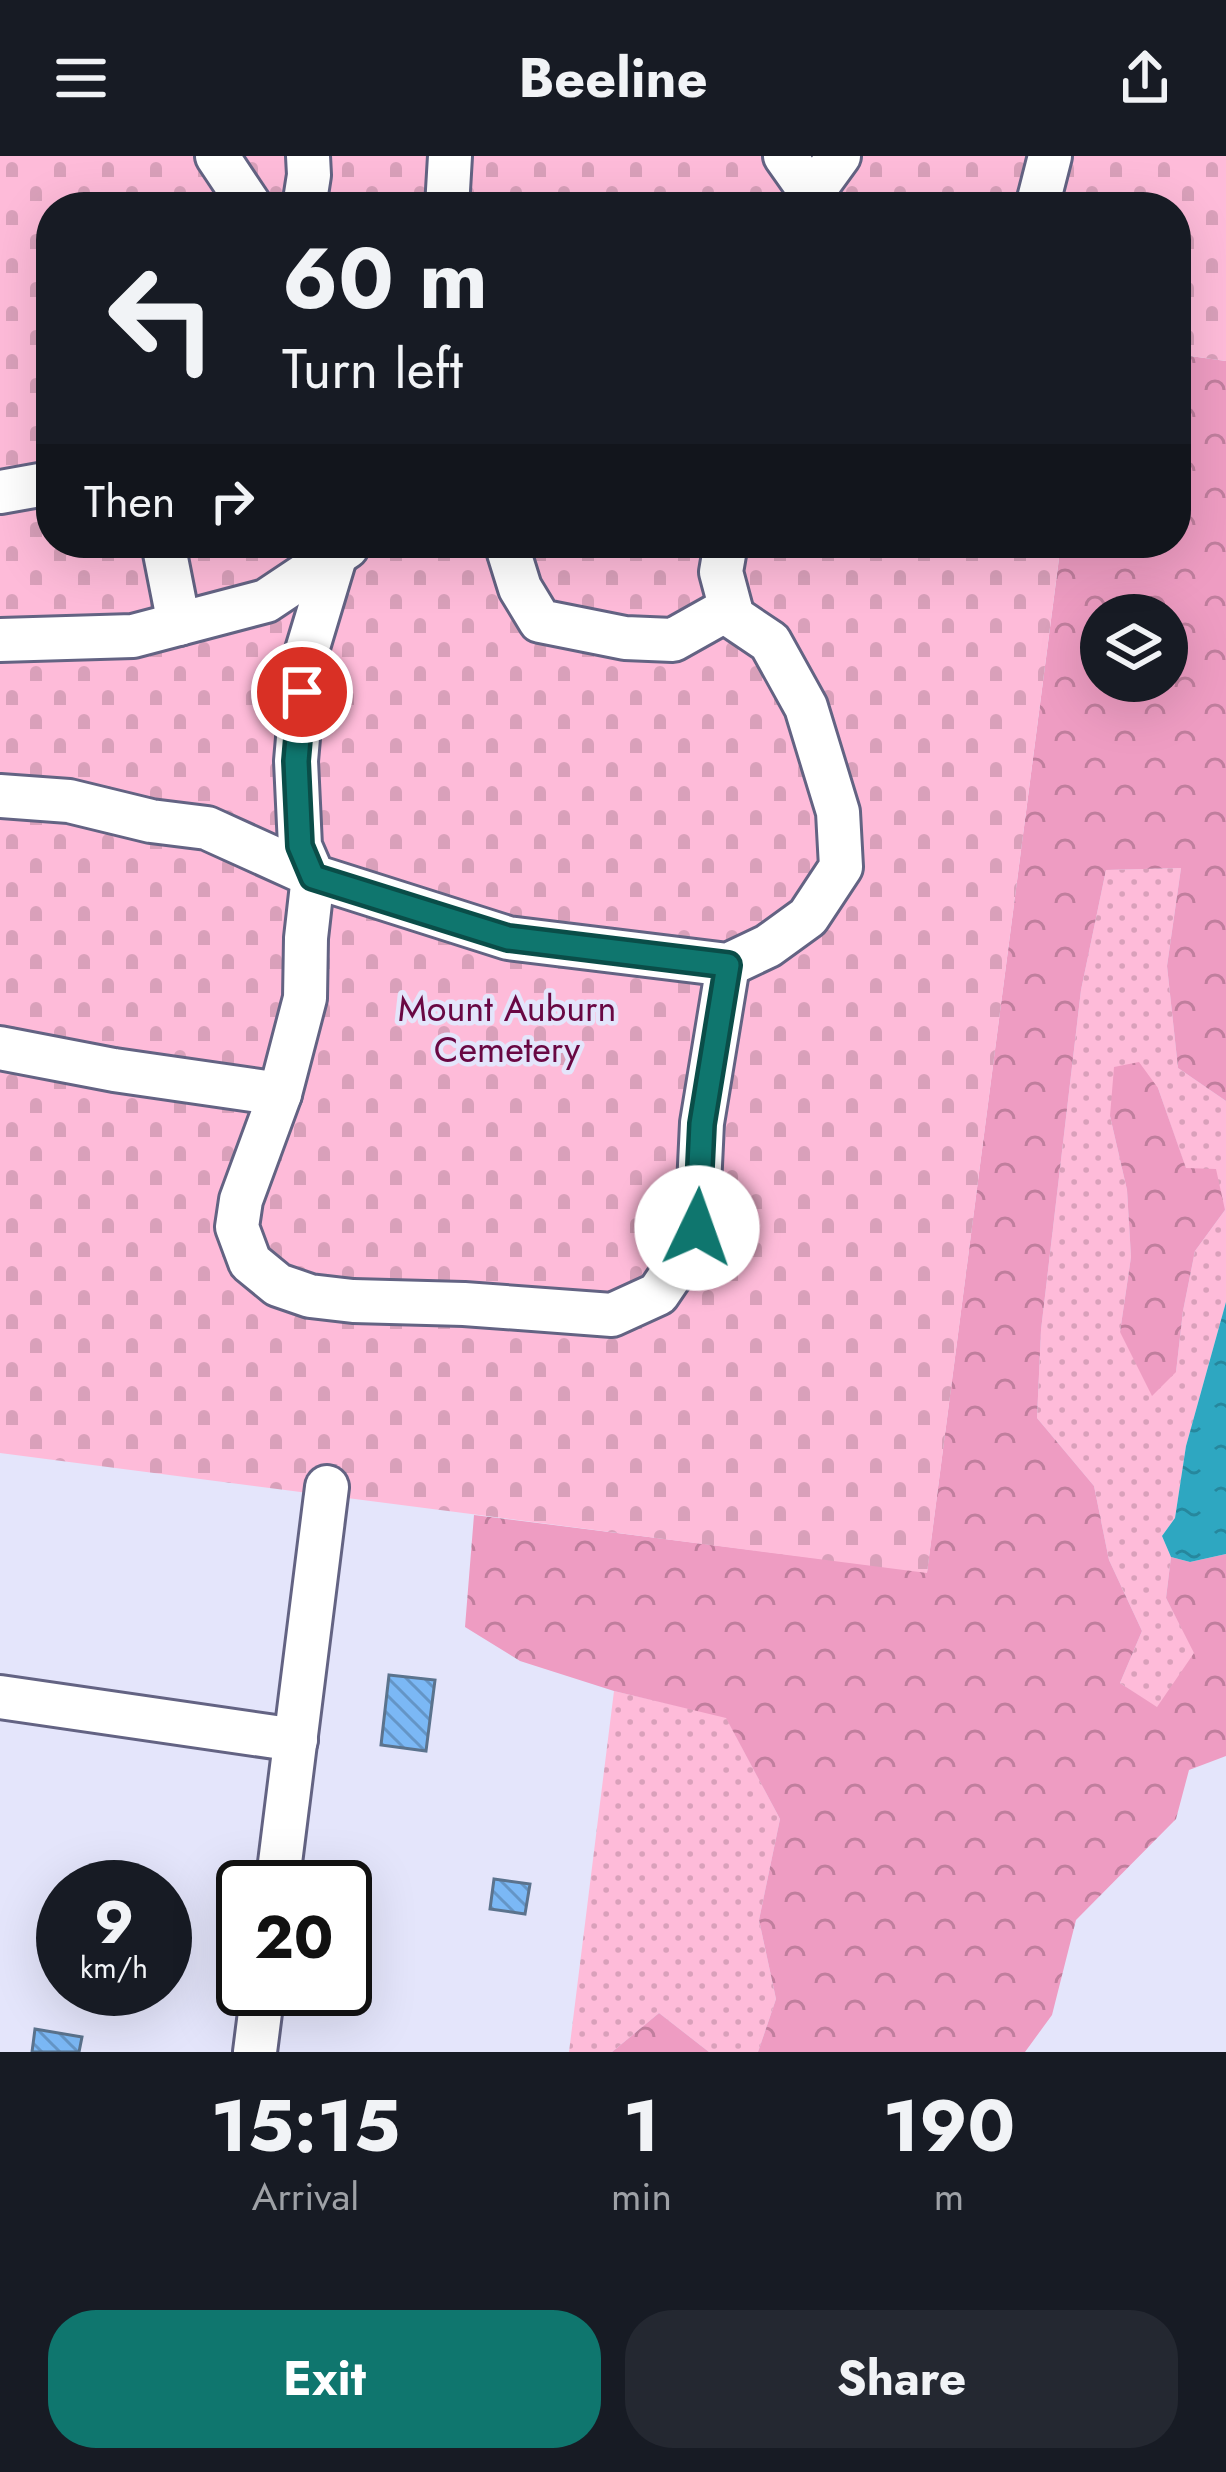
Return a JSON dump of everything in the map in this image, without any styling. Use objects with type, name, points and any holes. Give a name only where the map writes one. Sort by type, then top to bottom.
[{"type":"street","points":[[217,156],[241,192]]},
{"type":"street","points":[[307,192],[308,156]]},
{"type":"street","points":[[448,192],[450,156]]},
{"type":"street","points":[[784,156],[805,192]]},
{"type":"street","points":[[818,192],[839,156]]},
{"type":"street","points":[[1041,192],[1050,156]]},
{"type":"street","points":[[0,492],[36,486]]},
{"type":"street","points":[[166,558],[179,624]]},
{"type":"street","points":[[0,640],[133,636],[266,601],[330,558]]},
{"type":"street","points":[[341,558],[305,657],[296,761],[300,846],[313,877],[305,998],[280,1094],[241,1200],[237,1226],[250,1262],[278,1286],[353,1301],[612,1315],[658,1294],[697,1228],[702,1124],[728,965]]},
{"type":"street","points":[[511,558],[520,588],[540,621],[626,638],[673,640],[730,608]]},
{"type":"street","points":[[0,796],[69,801],[151,821],[207,828],[313,877],[508,938],[728,965],[768,946],[808,917],[841,866],[838,812],[806,707],[770,642],[733,617],[721,572],[723,558]]},
{"type":"street","points":[[0,1048],[280,1094]]},
{"type":"street","points":[[280,1860],[327,1487]]},
{"type":"street","points":[[0,1697],[296,1740]]},
{"type":"street","points":[[255,2052],[260,2016]]},
{"type":"green space","name":"Mount Auburn Cemetery","points":[[0,156],[1226,156],[1226,361],[1191,356],[1191,192],[36,192],[36,558],[1059,558],[927,1573],[0,1453]]},
{"type":"green space","points":[[1191,356],[1226,361],[1226,1101],[1178,1068],[1167,966],[1181,868],[1106,870],[1081,990],[1041,1330],[1037,1418],[1094,1486],[1109,1560],[1142,1631],[1120,1683],[1157,1707],[1194,1653],[1166,1598],[1171,1557],[1190,1562],[1226,1554],[1226,1756],[1189,1770],[1176,1819],[1076,1920],[1052,2015],[1025,2052],[758,2052],[776,1999],[759,1920],[780,1819],[726,1718],[614,1691],[520,1661],[465,1627],[474,1515],[927,1572],[1059,558],[1191,558]]},
{"type":"green space","points":[[1181,868],[1167,966],[1178,1068],[1226,1101],[1226,1302],[1186,1446],[1175,1518],[1162,1536],[1171,1557],[1166,1598],[1195,1653],[1157,1708],[1120,1683],[1142,1631],[1109,1560],[1094,1486],[1037,1418],[1041,1330],[1081,990],[1106,870]],"holes":[[[1158,1088],[1186,1169],[1225,1210],[1195,1251],[1176,1372],[1120,1332],[1131,1257],[1127,1190],[1110,1116]]]},
{"type":"green space","points":[[1139,1062],[1158,1088],[1186,1168],[1216,1169],[1225,1210],[1195,1251],[1176,1372],[1152,1396],[1120,1332],[1131,1257],[1127,1190],[1110,1116],[1114,1067]]},
{"type":"green space","points":[[614,1691],[726,1717],[780,1819],[759,1920],[776,1999],[758,2052],[709,2052],[659,2013],[612,2052],[569,2052]]},
{"type":"green space","points":[[659,2013],[709,2052],[612,2052]]},
{"type":"water","points":[[1226,1302],[1226,1554],[1190,1562],[1171,1557],[1162,1536],[1175,1518],[1186,1446]]},
{"type":"building","points":[[389,1675],[435,1680],[426,1751],[381,1745]]},
{"type":"building","points":[[494,1879],[530,1884],[525,1914],[490,1909]]},
{"type":"building","points":[[35,2029],[82,2037],[79,2052],[32,2052]]},
{"type":"route","points":[[302,692],[296,761],[300,846],[313,877],[508,938],[728,965],[702,1124],[697,1228]]}]
